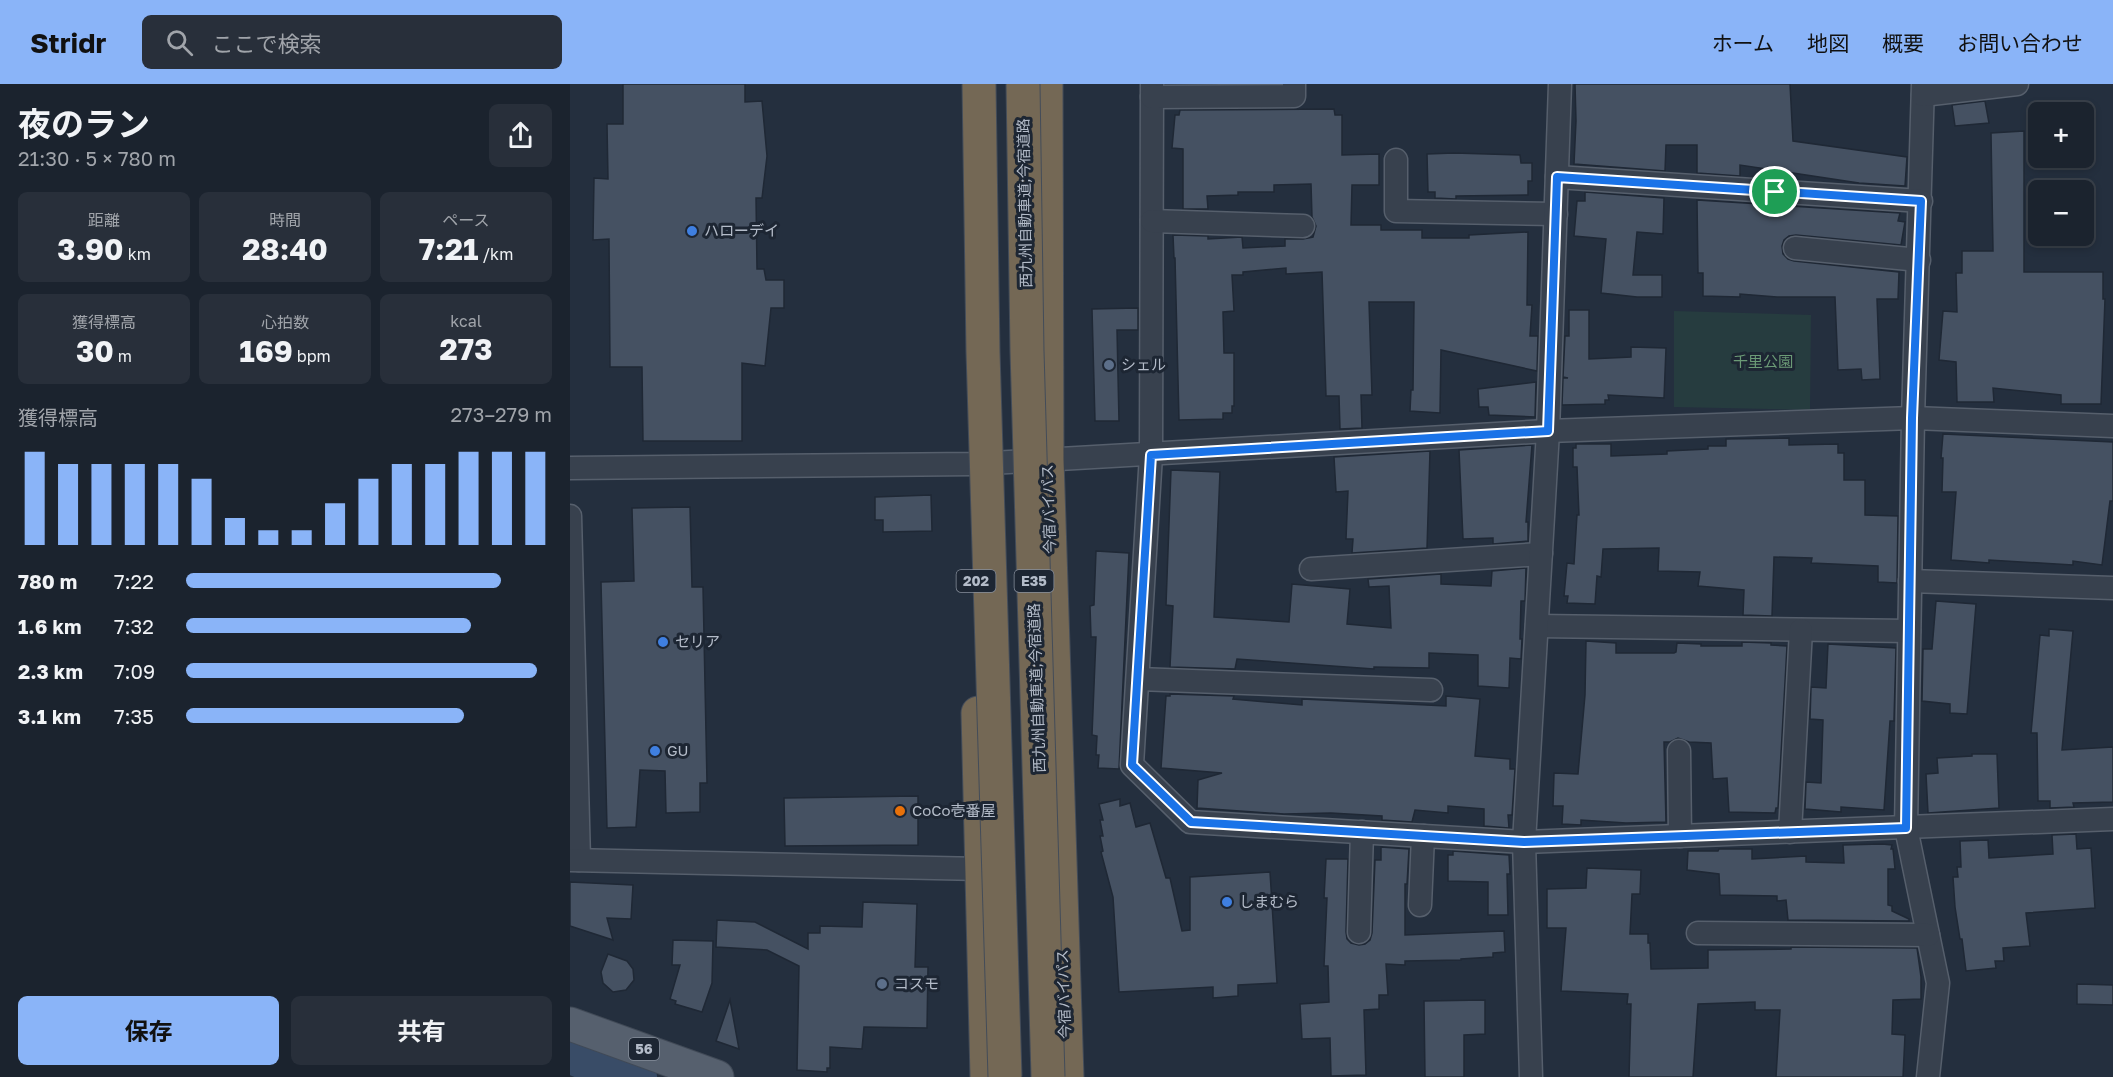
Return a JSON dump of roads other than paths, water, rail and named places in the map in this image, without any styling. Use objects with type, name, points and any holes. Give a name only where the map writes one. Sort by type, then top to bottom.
[{"type":"highway","name":"202","points":[[969,84],[973,464],[987,1077]]},
{"type":"highway","points":[[979,84],[984,364],[1005,1077]]},
{"type":"highway","name":"西九州自動車道;今宿道路","points":[[1023,84],[1027,363],[1048,1077]]},
{"type":"highway","name":"今宿バイパス","points":[[1046,84],[1047,460],[1067,1077]]},
{"type":"main road","name":"56","points":[[570,1024],[717,1077]]},
{"type":"street","points":[[1294,84],[1294,96],[1152,91],[1151,455],[1132,765],[1191,822],[1524,842],[2113,819]]},
{"type":"street","points":[[1531,1077],[1524,842],[1548,431],[1560,84]]},
{"type":"street","points":[[1928,1077],[1938,983],[1906,828],[1912,418],[1923,89],[2017,84]]},
{"type":"street","points":[[1396,160],[1396,211],[1556,214]]},
{"type":"street","points":[[1557,177],[1921,201]]},
{"type":"street","points":[[1152,221],[1303,226]]},
{"type":"street","points":[[1795,248],[1919,260]]},
{"type":"street","points":[[570,468],[973,464],[1548,431],[1912,418],[2113,426]]},
{"type":"street","points":[[570,516],[575,860],[981,869]]},
{"type":"street","points":[[1311,569],[1541,554]]},
{"type":"street","points":[[1910,581],[2113,588]]},
{"type":"street","points":[[1537,626],[1909,631]]},
{"type":"street","points":[[1791,832],[1801,630]]},
{"type":"street","points":[[1138,679],[1431,690]]},
{"type":"street","points":[[1679,752],[1680,836]]},
{"type":"street","points":[[1359,932],[1362,832]]},
{"type":"street","points":[[1420,905],[1423,836]]},
{"type":"street","points":[[1698,933],[1928,935]]},
{"type":"waterway","points":[[570,1053],[636,1077]]},
{"type":"place","name":"ハローデイ","points":[[692,231]]},
{"type":"place","name":"シェル","points":[[1109,365]]},
{"type":"place","name":"セリア","points":[[663,642]]},
{"type":"place","name":"GU","points":[[655,751]]},
{"type":"place","name":"CoCo壱番屋","points":[[900,811]]},
{"type":"place","name":"しまむら","points":[[1227,902]]},
{"type":"place","name":"コスモ","points":[[882,984]]},
{"type":"park label","name":"千里公園","points":[[1763,362]]}]
